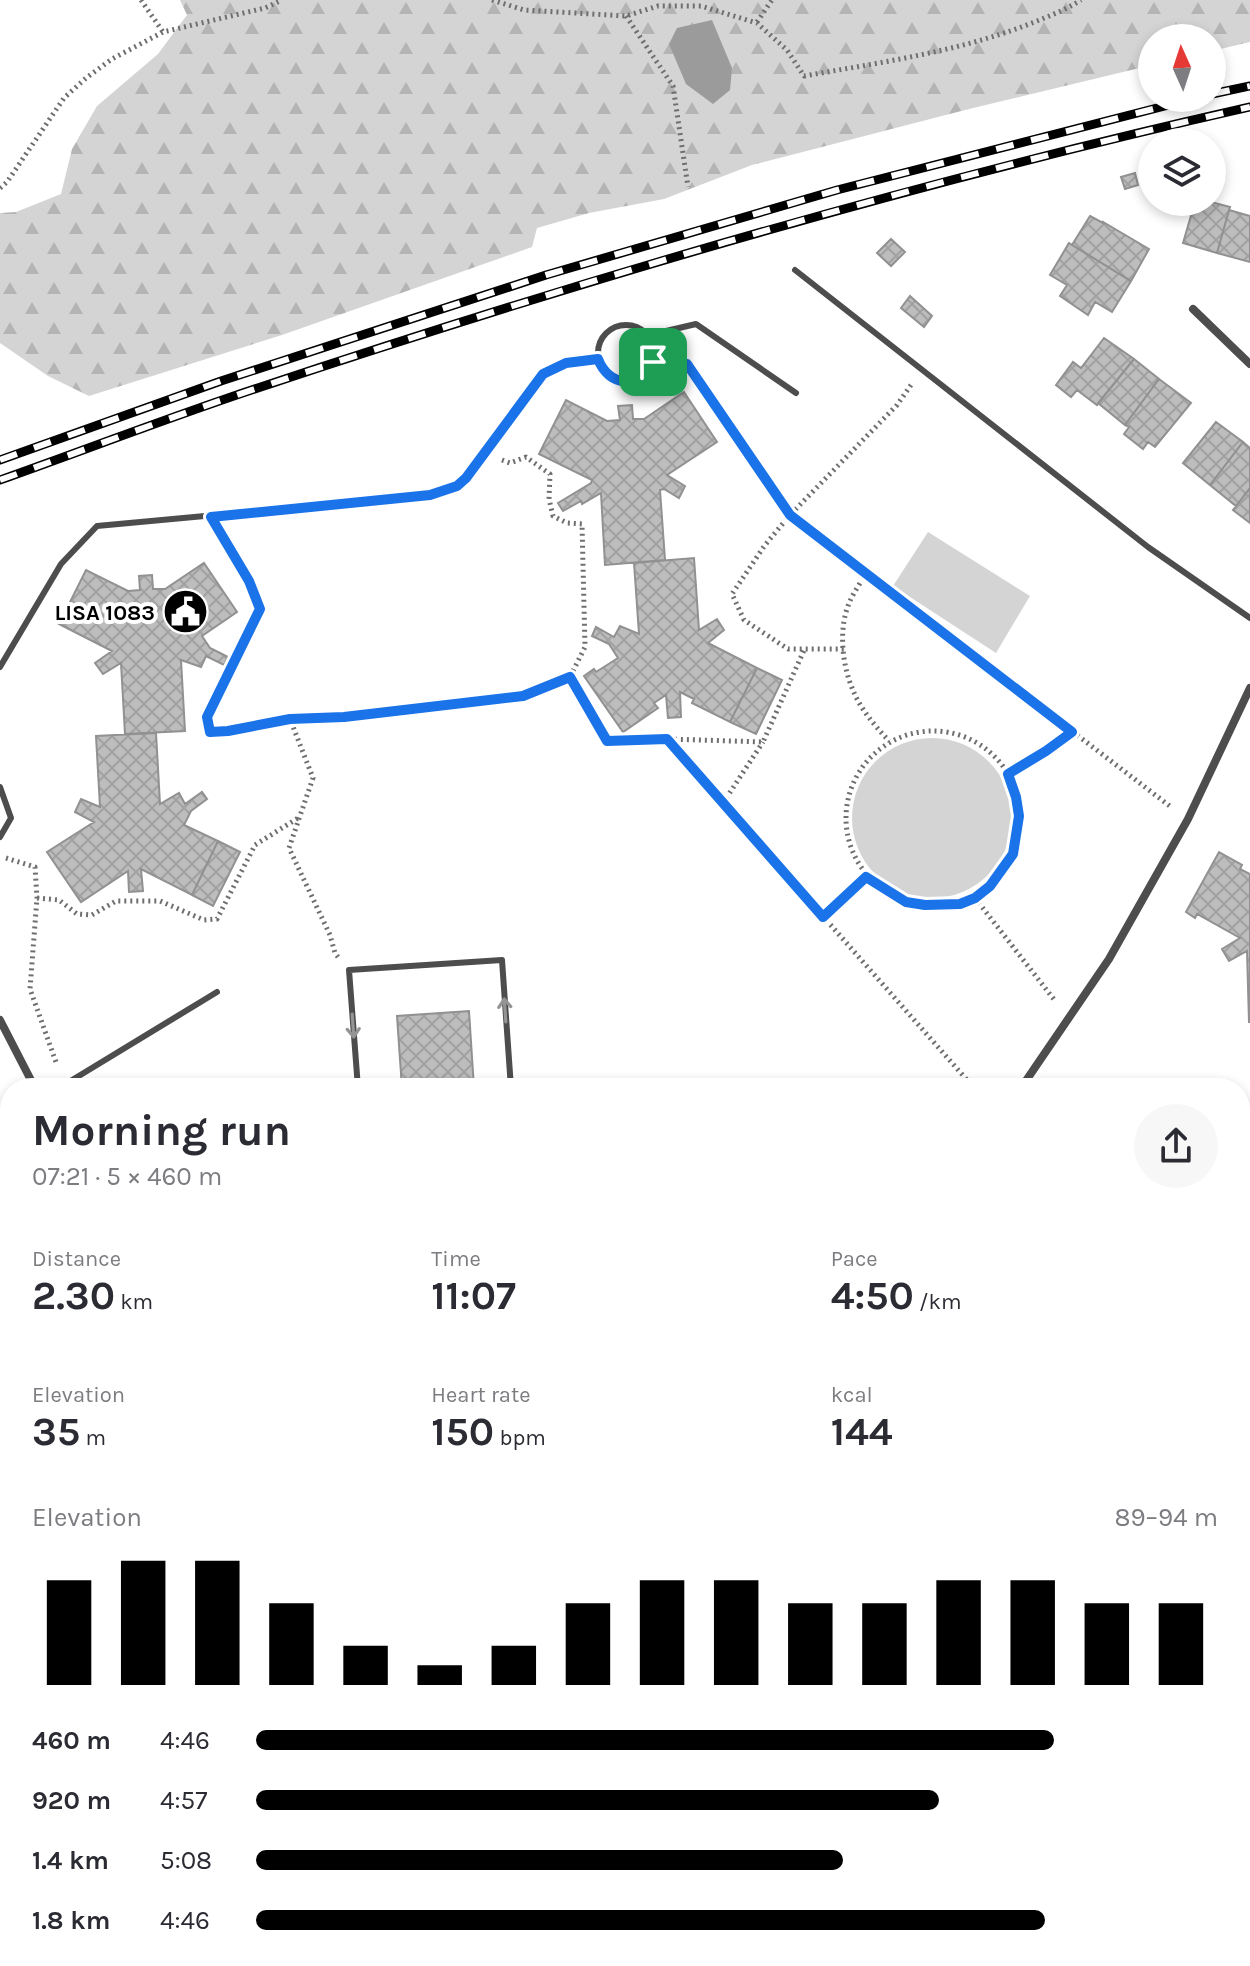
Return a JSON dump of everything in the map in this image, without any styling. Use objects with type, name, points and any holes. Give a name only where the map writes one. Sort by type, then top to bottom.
[{"type":"street","points":[[1193,309],[1250,364]]},
{"type":"street","points":[[1028,1078],[1109,959],[1188,819],[1250,688]]},
{"type":"street","points":[[0,1020],[30,1078]]},
{"type":"lane","points":[[795,270],[1148,547],[1250,618]]},
{"type":"lane","points":[[649,335],[696,324],[796,393]]},
{"type":"lane","points":[[632,325],[649,335],[654,352],[653,362],[642,376],[624,381],[607,375],[601,368],[598,349],[606,333],[614,328],[632,325]]},
{"type":"lane","points":[[0,667],[61,564],[97,526],[430,495],[457,486],[543,374],[566,363],[598,359]]},
{"type":"lane","points":[[0,787],[11,818],[0,837]]},
{"type":"lane","points":[[357,1078],[349,970],[502,960],[510,1078]]},
{"type":"lane","points":[[76,1078],[217,992]]},
{"type":"path","points":[[141,0],[163,32]]},
{"type":"path","points":[[0,188],[64,98],[112,59],[163,32],[265,8],[282,0]]},
{"type":"path","points":[[492,0],[524,10],[626,16],[658,6],[701,6],[757,23],[787,50],[804,76],[1001,36],[1081,0]]},
{"type":"path","points":[[757,23],[772,0]]},
{"type":"path","points":[[626,16],[673,86],[688,187]]},
{"type":"path","points":[[653,362],[687,364],[790,515],[1188,819]]},
{"type":"path","points":[[844,649],[788,649],[744,620],[732,594],[790,515],[897,405]]},
{"type":"path","points":[[211,517],[249,581],[260,609],[207,717],[210,732],[290,719],[344,717],[523,696],[570,677],[585,647],[582,524],[567,523],[553,516],[549,499],[550,474],[526,457],[510,463],[482,454]]},
{"type":"path","points":[[866,573],[849,602],[844,649],[855,694],[889,741]]},
{"type":"path","points":[[723,803],[763,742],[805,648]]},
{"type":"path","points":[[570,677],[607,741],[763,742]]},
{"type":"path","points":[[290,719],[313,778],[289,848],[330,935],[335,953],[349,970]]},
{"type":"path","points":[[915,732],[952,733],[985,748],[1008,774],[1019,816],[1013,854],[990,886],[975,898],[960,904],[906,902],[866,877],[854,852],[848,824],[849,800],[857,771],[889,741],[915,732]]},
{"type":"path","points":[[1008,774],[1072,732]]},
{"type":"path","points":[[667,739],[965,1078]]},
{"type":"path","points":[[37,898],[59,900],[77,914],[92,915],[116,901],[160,901],[204,920],[217,919],[255,845],[300,817]]},
{"type":"path","points":[[0,856],[35,867],[37,898],[30,989],[58,1078]]},
{"type":"path","points":[[823,917],[866,877]]},
{"type":"path","points":[[975,898],[1068,1018]]},
{"type":"green space","points":[[180,0],[1250,0],[1250,42],[1226,48],[1226,24],[1138,24],[1138,68],[752,165],[664,199],[589,213],[537,228],[532,247],[282,335],[89,396],[48,376],[0,343],[0,213],[16,212],[61,194],[72,149],[97,106],[158,54],[187,15]]},
{"type":"green space","points":[[928,532],[1030,596],[996,653],[893,586]]},
{"type":"green space","points":[[932,738],[963,744],[988,762],[1006,787],[1012,818],[1006,849],[988,874],[963,892],[932,898],[901,892],[876,874],[858,849],[852,818],[858,787],[876,762],[901,744]]},
{"type":"shaded area","points":[[712,20],[732,68],[730,90],[713,104],[686,84],[669,44],[677,28]]},
{"type":"building","points":[[1135,173],[1138,185],[1125,189],[1121,177]]},
{"type":"building","points":[[1226,206],[1230,207],[1217,253],[1183,243],[1191,216],[1226,216]]},
{"type":"building","points":[[1229,210],[1250,216],[1250,262],[1217,253]]},
{"type":"building","points":[[1090,216],[1149,249],[1131,281],[1072,245]]},
{"type":"building","points":[[891,239],[905,252],[891,266],[877,253]]},
{"type":"building","points":[[1069,243],[1131,281],[1112,312],[1095,302],[1088,315],[1060,296],[1067,285],[1050,275]]},
{"type":"building","points":[[910,296],[932,316],[924,327],[901,308]]},
{"type":"building","points":[[1104,338],[1134,359],[1097,405],[1077,390],[1071,397],[1056,385],[1073,362],[1081,368]]},
{"type":"building","points":[[1134,359],[1159,379],[1125,425],[1098,403]]},
{"type":"building","points":[[1159,379],[1191,403],[1155,447],[1148,442],[1143,449],[1124,434],[1129,427],[1125,425]]},
{"type":"building","points":[[684,392],[717,442],[667,475],[685,486],[679,498],[664,489],[660,490],[665,560],[605,565],[601,493],[563,511],[558,503],[592,480],[539,454],[566,400],[607,421],[620,420],[618,406],[632,405],[633,419],[644,419]]},
{"type":"building","points":[[1216,422],[1243,442],[1210,485],[1183,463]]},
{"type":"building","points":[[1243,442],[1250,448],[1250,488],[1236,506],[1210,485]]},
{"type":"building","points":[[1250,488],[1250,523],[1233,510]]},
{"type":"building","points":[[694,558],[699,630],[717,619],[724,630],[708,643],[757,668],[730,722],[692,703],[694,699],[680,692],[681,717],[668,718],[666,695],[654,703],[658,708],[623,732],[584,676],[618,658],[609,644],[592,636],[596,627],[614,637],[620,626],[639,634],[634,563]]},
{"type":"building","points":[[204,563],[237,612],[202,636],[210,648],[228,657],[224,665],[206,656],[201,667],[181,660],[185,731],[125,734],[121,663],[103,674],[95,663],[112,651],[59,624],[86,570],[128,591],[140,590],[139,576],[152,575],[153,589],[165,589]]},
{"type":"building","points":[[757,668],[782,680],[756,734],[730,722]]},
{"type":"building","points":[[156,733],[160,804],[179,793],[185,804],[202,792],[207,799],[191,811],[184,825],[218,841],[192,895],[141,869],[143,891],[129,892],[128,871],[81,902],[47,852],[94,822],[75,812],[81,799],[100,807],[96,736]]},
{"type":"building","points":[[218,841],[240,852],[213,906],[192,895]]},
{"type":"building","points":[[1219,852],[1242,865],[1240,869],[1250,874],[1250,1022],[1247,951],[1229,961],[1222,949],[1240,938],[1197,914],[1195,918],[1186,912]]},
{"type":"building","points":[[469,1011],[473,1078],[401,1078],[397,1016]]},
{"type":"railway","points":[[1226,91],[1250,86]]},
{"type":"railway","points":[[0,480],[354,356],[735,239],[992,169],[1250,107]]},
{"type":"railway","points":[[0,460],[221,381],[546,275],[837,190],[1141,112]]},
{"type":"place","name":"LISA 1083","points":[[186,612]]},
{"type":"route","points":[[598,359],[607,375],[624,381],[642,376],[653,362],[687,364],[790,515],[1072,732],[1008,774],[1019,816],[1013,854],[990,886],[975,898],[960,904],[906,902],[866,877],[823,917],[667,739],[607,741],[570,677],[523,696],[344,717],[290,719],[210,732],[207,717],[260,609],[249,581],[211,517],[430,495],[457,486],[543,374],[566,363],[598,359]]}]
